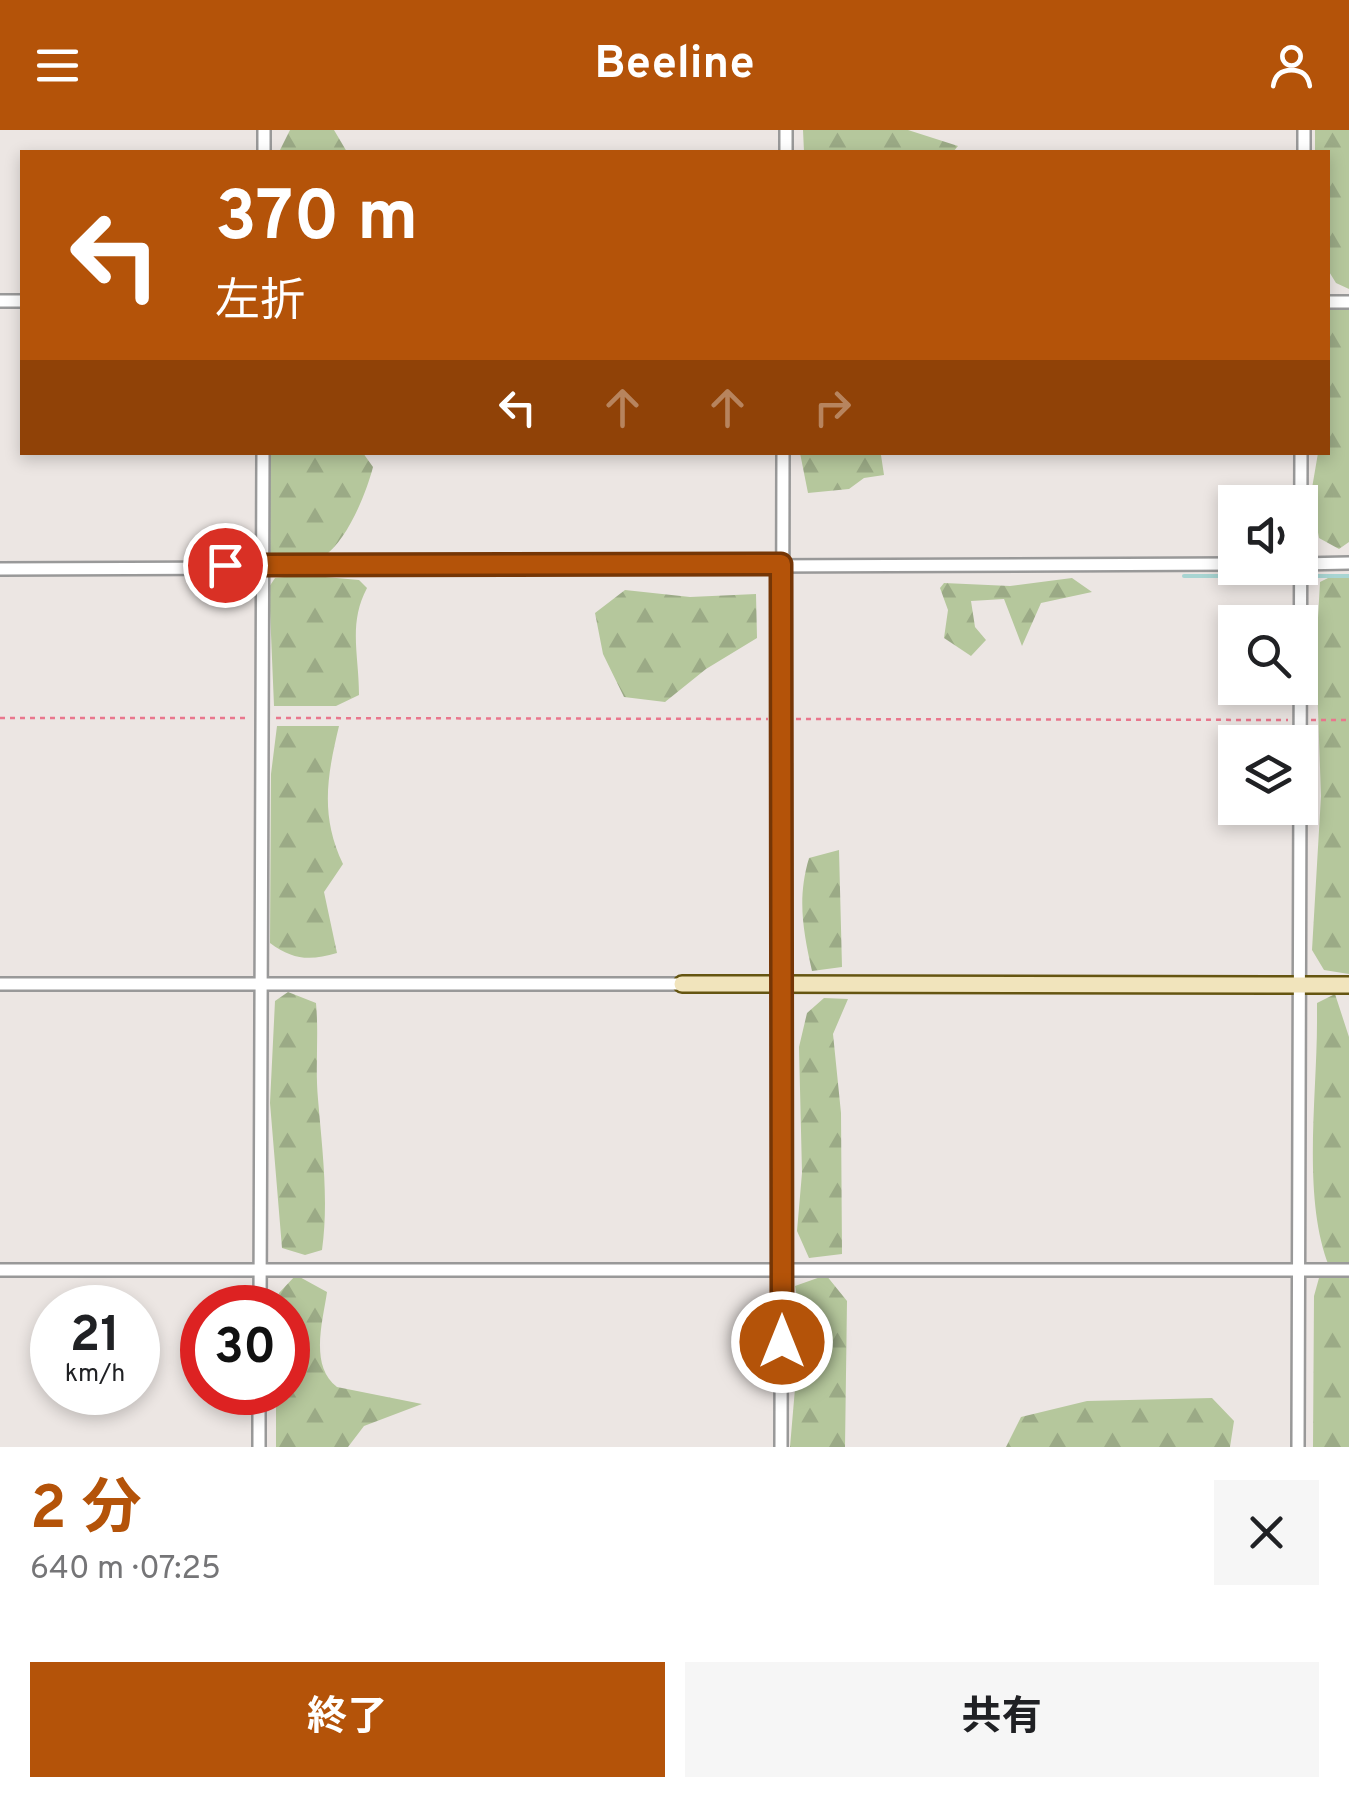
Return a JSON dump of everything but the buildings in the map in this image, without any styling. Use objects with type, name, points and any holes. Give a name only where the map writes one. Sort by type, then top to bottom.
[{"type":"street","points":[[260,1285],[263,455]]},
{"type":"street","points":[[782,1447],[783,455]]},
{"type":"street","points":[[1301,455],[1301,485]]},
{"type":"street","points":[[0,569],[1218,564]]},
{"type":"street","points":[[1318,564],[1349,564]]},
{"type":"street","points":[[1298,1447],[1300,585]]},
{"type":"street","points":[[0,984],[1349,985]]},
{"type":"street","points":[[0,1270],[1349,1270]]},
{"type":"street","points":[[259,1415],[259,1447]]},
{"type":"path","points":[[0,718],[1349,720]]},
{"type":"green space","points":[[290,130],[334,130],[346,150],[280,150]]},
{"type":"green space","points":[[803,130],[908,130],[958,146],[955,150],[804,150]]},
{"type":"green space","points":[[1315,130],[1349,130],[1349,289],[1336,283],[1330,273],[1330,150],[1315,150]]},
{"type":"green space","points":[[1330,302],[1349,306],[1349,542],[1339,549],[1319,538],[1318,485],[1313,485],[1318,455],[1330,455]]},
{"type":"green space","points":[[264,455],[364,455],[373,467],[348,529],[332,550],[317,560],[267,560]]},
{"type":"green space","points":[[800,455],[881,455],[884,475],[864,478],[849,489],[808,493]]},
{"type":"green space","points":[[303,575],[359,580],[367,588],[356,627],[359,695],[336,706],[274,706],[269,587],[275,578]]},
{"type":"green space","points":[[1332,576],[1349,578],[1349,974],[1324,970],[1312,950],[1321,796],[1320,582]]},
{"type":"green space","points":[[1072,578],[1092,592],[1041,603],[1022,646],[1004,599],[971,601],[975,627],[986,640],[971,656],[944,638],[948,610],[940,588],[944,583],[1010,586]]},
{"type":"green space","points":[[625,590],[690,597],[756,594],[757,638],[706,669],[665,702],[624,697],[603,654],[595,613]]},
{"type":"green space","points":[[277,726],[339,726],[331,762],[328,812],[343,864],[324,892],[337,953],[327,956],[294,956],[270,943],[271,774]]},
{"type":"green space","points":[[839,850],[842,967],[812,971],[803,914],[805,873],[809,858]]},
{"type":"green space","points":[[288,992],[316,1003],[317,1015],[324,1231],[322,1250],[305,1255],[282,1248],[270,1103],[275,1001]]},
{"type":"green space","points":[[1335,994],[1349,1037],[1349,1262],[1329,1266],[1316,1210],[1313,1147],[1317,1003]]},
{"type":"green space","points":[[824,998],[848,999],[833,1034],[841,1113],[842,1254],[809,1258],[797,1231],[802,1173],[799,1047],[807,1013]]},
{"type":"green space","points":[[296,1275],[327,1292],[320,1355],[328,1378],[337,1387],[422,1404],[364,1426],[348,1447],[276,1447],[276,1415],[310,1415],[310,1285],[287,1285]]},
{"type":"green space","points":[[826,1275],[847,1301],[845,1447],[790,1447],[801,1318],[795,1286]]},
{"type":"green space","points":[[1319,1278],[1349,1278],[1349,1447],[1313,1447],[1314,1296]]},
{"type":"green space","points":[[1212,1398],[1234,1421],[1230,1447],[1006,1447],[1021,1417],[1087,1401]]},
{"type":"waterway","points":[[1184,576],[1349,576]]},
{"type":"route","points":[[225,565],[781,564],[782,1342]]}]
